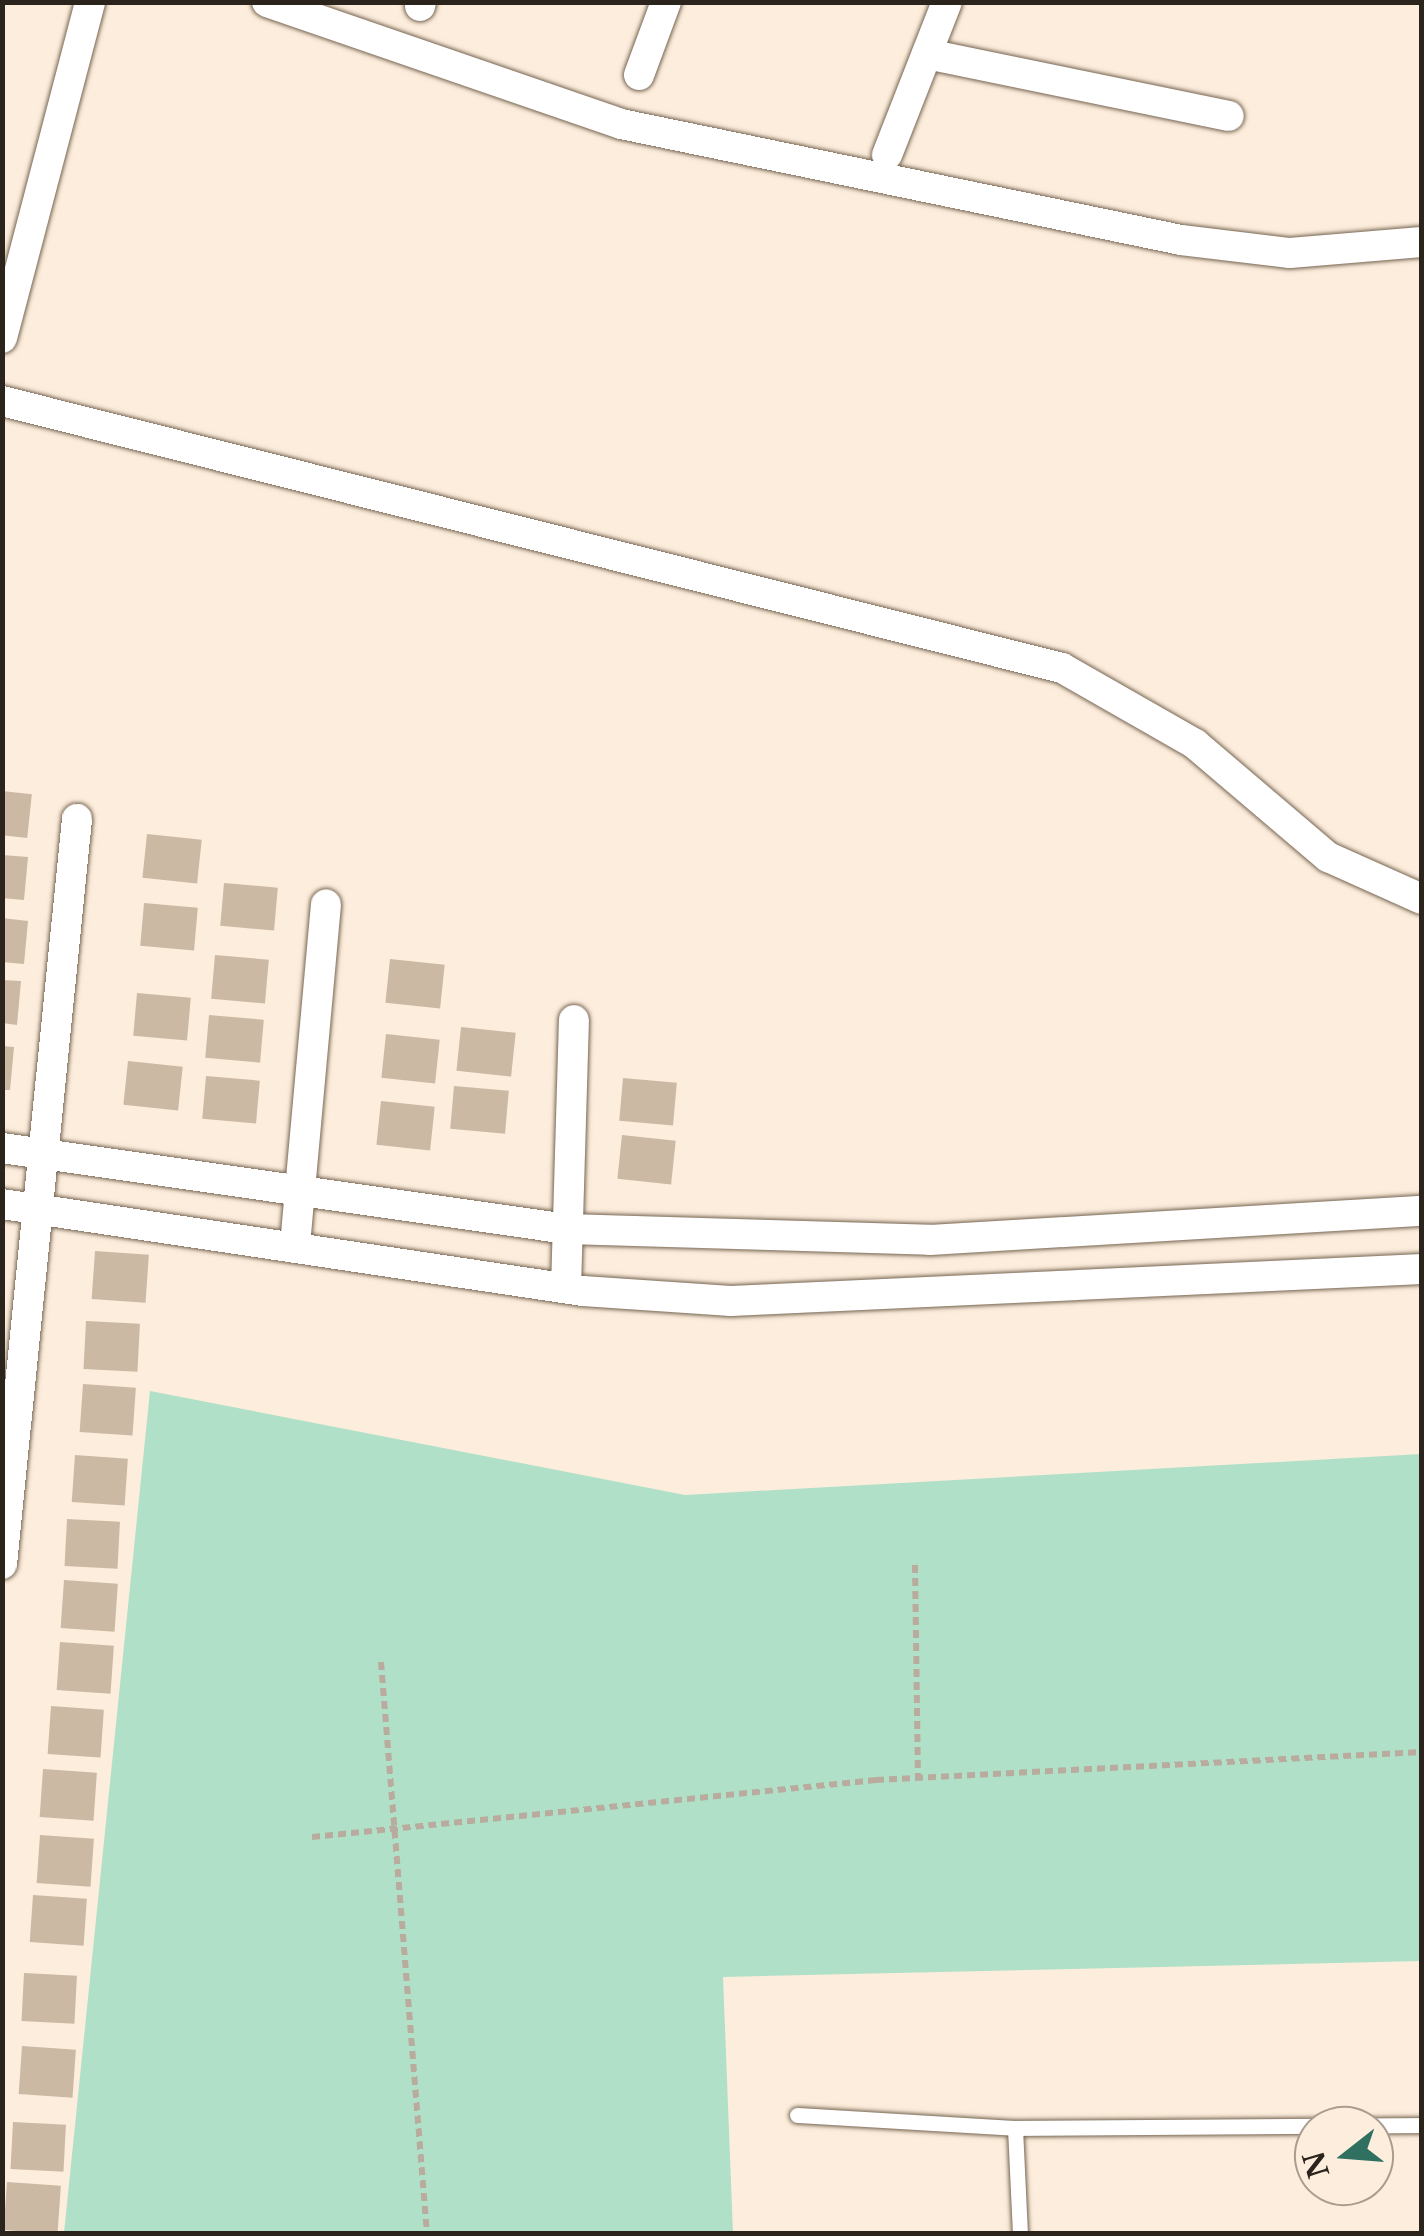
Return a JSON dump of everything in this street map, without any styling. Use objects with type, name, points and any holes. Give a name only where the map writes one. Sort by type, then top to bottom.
[{"type":"street","points":[[2,338],[90,2]]},
{"type":"street","points":[[267,2],[621,124],[717,144],[1181,240],[1290,253],[1422,242]]},
{"type":"street","points":[[639,74],[666,2]]},
{"type":"street","points":[[887,155],[947,2]]},
{"type":"street","points":[[927,54],[1229,116]]},
{"type":"street","points":[[2,401],[1062,668],[1195,744],[1328,857],[1422,899]]},
{"type":"street","points":[[2,1564],[76,819]]},
{"type":"street","points":[[294,1245],[326,904]]},
{"type":"street","points":[[566,1288],[574,1020]]},
{"type":"street","points":[[2,1148],[44,1150],[299,1192],[568,1229],[930,1240],[1422,1211]]},
{"type":"street","points":[[2,1204],[38,1206],[566,1288],[731,1301],[1422,1269]]},
{"type":"lane","points":[[798,2115],[1015,2128],[1422,2125]]},
{"type":"lane","points":[[1015,2128],[1020,2234]]},
{"type":"path","points":[[914,1565],[918,1778]]},
{"type":"path","points":[[380,1662],[400,1828],[427,2234]]},
{"type":"path","points":[[312,1836],[918,1778],[1422,1752]]},
{"type":"green space","points":[[150,1391],[685,1495],[1421,1454],[1421,1961],[723,1977],[733,2233],[64,2233]]},
{"type":"building","points":[[2,791],[32,794],[27,838],[2,835]]},
{"type":"building","points":[[147,834],[202,840],[197,884],[142,878]]},
{"type":"building","points":[[2,855],[28,857],[24,900],[2,898]]},
{"type":"building","points":[[224,883],[278,888],[274,931],[220,926]]},
{"type":"building","points":[[144,903],[198,908],[194,951],[140,946]]},
{"type":"building","points":[[2,918],[28,921],[24,964],[2,962]]},
{"type":"building","points":[[215,955],[269,960],[265,1004],[211,999]]},
{"type":"building","points":[[390,959],[445,965],[440,1009],[385,1003]]},
{"type":"building","points":[[2,980],[21,981],[17,1025],[2,1023]]},
{"type":"building","points":[[137,993],[191,998],[187,1041],[133,1036]]},
{"type":"building","points":[[209,1015],[264,1020],[260,1063],[205,1058]]},
{"type":"building","points":[[461,1027],[516,1033],[511,1077],[456,1071]]},
{"type":"building","points":[[386,1034],[440,1040],[435,1083],[381,1078]]},
{"type":"building","points":[[2,1046],[14,1047],[10,1090],[2,1090]]},
{"type":"building","points":[[128,1061],[183,1067],[178,1111],[123,1105]]},
{"type":"building","points":[[206,1076],[260,1081],[256,1124],[202,1119]]},
{"type":"building","points":[[623,1078],[677,1083],[673,1126],[619,1121]]},
{"type":"building","points":[[454,1086],[509,1091],[505,1134],[450,1129]]},
{"type":"building","points":[[381,1101],[435,1107],[430,1150],[376,1145]]},
{"type":"building","points":[[622,1135],[676,1141],[671,1184],[617,1179]]},
{"type":"building","points":[[95,1251],[149,1255],[146,1303],[92,1299]]},
{"type":"building","points":[[86,1321],[140,1324],[137,1372],[83,1369]]},
{"type":"building","points":[[83,1384],[136,1388],[133,1436],[80,1432]]},
{"type":"building","points":[[75,1455],[128,1459],[125,1506],[72,1502]]},
{"type":"building","points":[[67,1519],[120,1522],[117,1569],[65,1566]]},
{"type":"building","points":[[64,1580],[118,1584],[115,1632],[61,1628]]},
{"type":"building","points":[[60,1642],[114,1646],[111,1694],[57,1690]]},
{"type":"building","points":[[51,1706],[104,1710],[101,1758],[48,1754]]},
{"type":"building","points":[[43,1769],[97,1773],[94,1821],[40,1817]]},
{"type":"building","points":[[40,1835],[94,1839],[91,1887],[37,1883]]},
{"type":"building","points":[[33,1895],[87,1899],[84,1946],[30,1942]]},
{"type":"building","points":[[24,1973],[77,1976],[74,2024],[21,2021]]},
{"type":"building","points":[[22,2046],[76,2050],[73,2098],[19,2094]]},
{"type":"building","points":[[13,2122],[66,2125],[63,2172],[11,2169]]},
{"type":"building","points":[[7,2182],[61,2186],[58,2234],[4,2230]]}]
